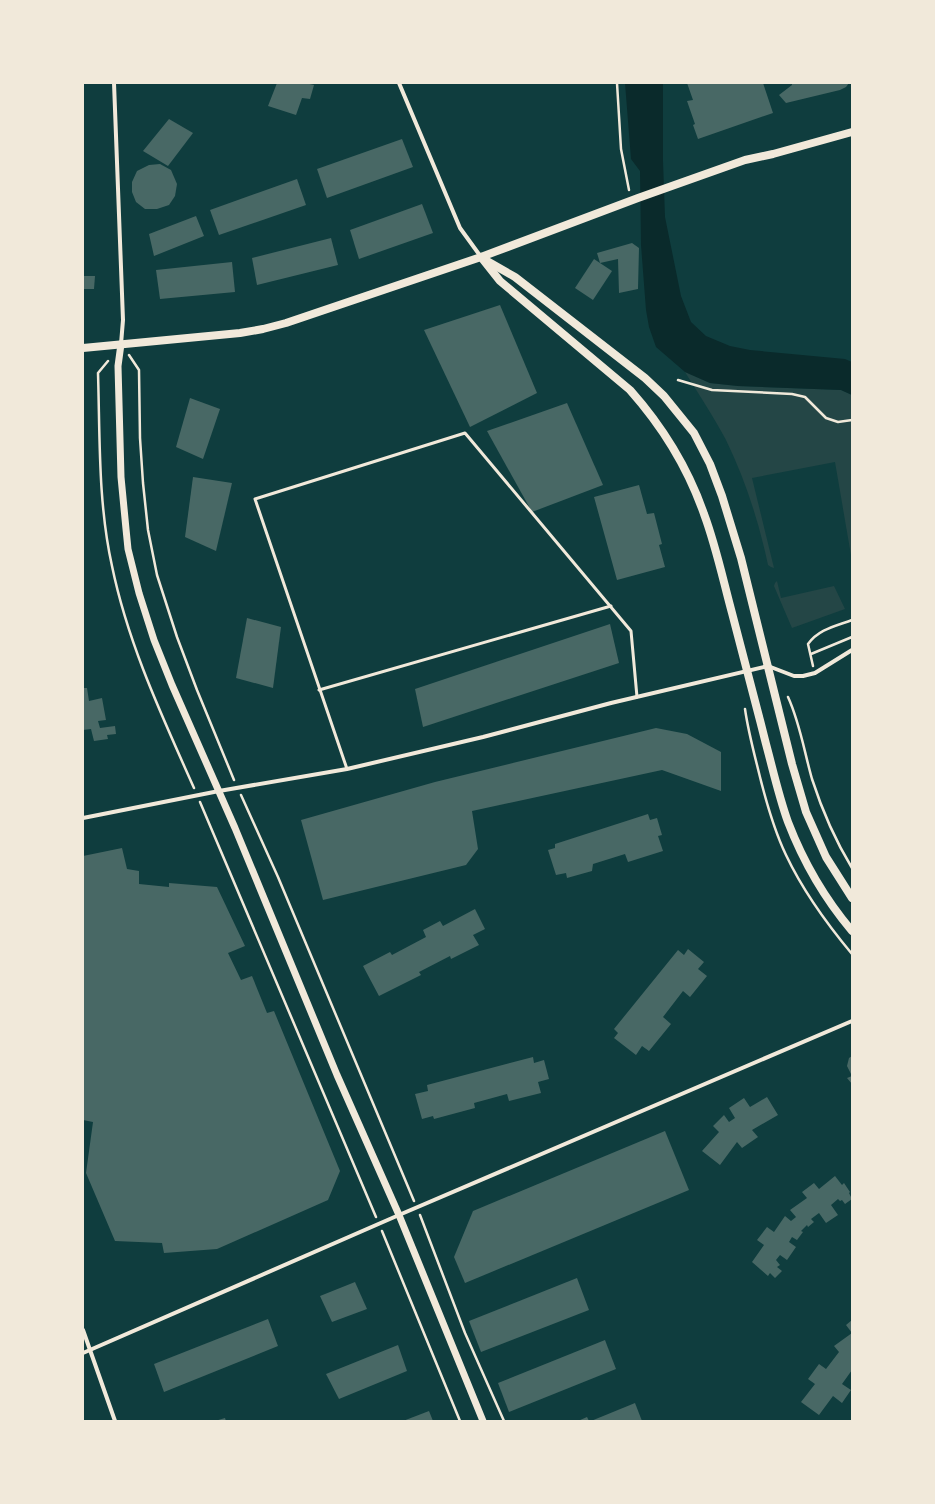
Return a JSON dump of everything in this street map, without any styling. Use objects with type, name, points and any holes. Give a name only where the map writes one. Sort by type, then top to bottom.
[{"type":"main road","points":[[83,348],[240,333],[263,329],[365,297],[481,257],[635,199],[745,160],[773,154],[852,132]]},
{"type":"main road","points":[[481,257],[515,277],[645,378],[664,396],[694,433],[710,464],[722,496],[741,558],[792,764],[806,812],[826,857],[852,898]]},
{"type":"main road","points":[[481,257],[502,282],[630,390],[646,408],[666,436],[687,474],[704,513],[717,554],[788,822],[804,859],[820,886],[852,932]]},
{"type":"street","points":[[114,83],[123,320],[118,366],[121,477],[131,562],[139,593],[162,662],[219,791],[340,1082],[399,1215],[483,1421]]},
{"type":"street","points":[[399,83],[460,228],[481,257]]},
{"type":"street","points":[[83,818],[219,791],[347,769],[483,737],[637,697],[768,666],[794,676],[815,674],[852,650]]},
{"type":"street","points":[[83,1353],[399,1215],[852,1021]]},
{"type":"street","points":[[83,1330],[114,1421]]},
{"type":"lane","points":[[347,769],[255,499],[465,433],[631,630],[637,697]]},
{"type":"lane","points":[[320,690],[611,606]]},
{"type":"path","points":[[617,83],[621,149],[635,199]]},
{"type":"path","points":[[140,370],[143,483],[148,530],[157,575],[177,637],[197,690],[238,788],[278,877],[417,1208],[465,1333],[504,1421]]},
{"type":"path","points":[[98,373],[104,519],[112,566],[127,624],[144,673],[379,1224],[460,1421]]},
{"type":"path","points":[[678,380],[712,390],[792,394],[805,397],[826,418],[838,422],[852,420]]},
{"type":"path","points":[[815,674],[808,644],[814,636],[824,630],[852,620]]},
{"type":"path","points":[[810,654],[852,637]]},
{"type":"path","points":[[786,694],[795,713],[812,778],[824,811],[841,850],[852,868]]},
{"type":"shaded area","points":[[625,83],[663,83],[665,217],[681,296],[691,322],[706,336],[730,346],[750,350],[845,359],[852,362],[852,395],[841,390],[738,386],[710,383],[685,372],[656,347],[649,327],[646,310],[641,245],[640,171],[631,159]]},
{"type":"shaded area","points":[[685,372],[710,383],[738,386],[841,390],[852,395],[852,561],[835,462],[752,478],[774,568],[768,565],[751,501],[733,455],[726,440]]},
{"type":"shaded area","points":[[777,581],[781,598],[834,586],[845,609],[792,628],[774,586]]},
{"type":"building","points":[[277,83],[305,83],[314,85],[310,99],[302,98],[296,115],[268,106]]},
{"type":"building","points":[[687,83],[763,83],[773,113],[698,139],[693,125],[695,124],[687,101],[693,100]]},
{"type":"building","points":[[792,83],[849,83],[846,87],[840,90],[786,103],[779,95],[792,85]]},
{"type":"building","points":[[169,119],[193,133],[168,166],[143,151]]},
{"type":"building","points":[[402,139],[413,167],[327,198],[317,169]]},
{"type":"building","points":[[160,164],[171,170],[177,184],[175,196],[169,205],[157,209],[145,209],[136,202],[132,192],[132,182],[137,171],[149,165]]},
{"type":"building","points":[[297,179],[306,205],[219,235],[210,210]]},
{"type":"building","points":[[422,204],[433,233],[359,259],[350,230]]},
{"type":"building","points":[[196,216],[204,236],[154,256],[149,234]]},
{"type":"building","points":[[331,238],[338,265],[257,285],[252,258]]},
{"type":"building","points":[[632,243],[639,248],[638,289],[619,293],[618,259],[600,263],[597,253]]},
{"type":"building","points":[[594,259],[612,271],[593,300],[575,288]]},
{"type":"building","points":[[232,262],[235,292],[160,299],[156,270]]},
{"type":"building","points":[[83,276],[95,276],[94,289],[83,289]]},
{"type":"building","points":[[500,305],[537,393],[470,427],[424,330]]},
{"type":"building","points":[[190,398],[220,409],[203,459],[176,447]]},
{"type":"building","points":[[567,403],[603,485],[532,512],[487,431]]},
{"type":"building","points":[[193,477],[232,483],[216,551],[185,537]]},
{"type":"building","points":[[639,485],[647,514],[654,513],[662,544],[659,545],[665,567],[617,580],[594,497]]},
{"type":"building","points":[[247,618],[281,627],[273,688],[236,678]]},
{"type":"building","points":[[610,624],[619,663],[423,727],[415,689]]},
{"type":"building","points":[[83,688],[87,688],[89,701],[102,698],[106,720],[98,721],[100,728],[115,726],[116,734],[107,735],[108,739],[94,741],[91,729],[83,730]]},
{"type":"building","points":[[656,728],[687,734],[721,752],[721,791],[662,770],[472,811],[478,849],[466,865],[323,900],[301,820],[435,782]]},
{"type":"building","points":[[648,814],[650,820],[657,818],[662,835],[658,836],[663,851],[628,862],[625,854],[593,864],[592,871],[567,878],[566,873],[556,875],[548,850],[555,848],[555,844]]},
{"type":"building","points":[[122,848],[127,869],[139,871],[139,884],[169,887],[169,883],[217,887],[245,946],[228,953],[241,980],[252,976],[267,1013],[274,1011],[340,1171],[328,1200],[217,1249],[164,1253],[162,1243],[115,1241],[86,1173],[93,1122],[83,1120],[83,856]]},
{"type":"building","points":[[475,909],[485,929],[473,935],[479,945],[451,959],[450,956],[419,972],[421,975],[379,996],[363,966],[390,952],[392,955],[426,937],[423,930],[440,921],[443,926]]},
{"type":"building","points":[[688,949],[704,962],[698,969],[707,976],[690,997],[683,991],[663,1017],[671,1024],[649,1051],[642,1046],[636,1055],[614,1038],[618,1033],[614,1029],[678,950],[684,955]]},
{"type":"building","points":[[852,1056],[852,1076],[847,1066],[849,1058]]},
{"type":"building","points":[[533,1057],[534,1063],[544,1060],[549,1079],[538,1082],[541,1093],[509,1101],[507,1094],[474,1103],[475,1108],[434,1119],[433,1116],[422,1119],[415,1094],[428,1091],[427,1085]]},
{"type":"building","points":[[852,1076],[852,1084],[847,1078]]},
{"type":"building","points":[[767,1097],[778,1115],[752,1130],[758,1137],[742,1148],[737,1142],[720,1165],[702,1151],[719,1132],[713,1126],[724,1115],[729,1122],[735,1118],[729,1108],[744,1098],[750,1107]]},
{"type":"building","points":[[665,1131],[689,1190],[465,1283],[454,1257],[473,1211]]},
{"type":"building","points":[[835,1176],[842,1185],[844,1183],[850,1192],[849,1193],[852,1199],[845,1204],[842,1200],[840,1201],[838,1199],[831,1205],[838,1215],[826,1223],[819,1213],[811,1219],[814,1222],[808,1227],[807,1225],[801,1231],[803,1232],[797,1240],[792,1237],[789,1242],[796,1247],[787,1260],[780,1255],[776,1260],[780,1265],[777,1267],[782,1271],[775,1278],[770,1273],[768,1276],[752,1262],[764,1245],[757,1240],[767,1227],[774,1232],[785,1216],[791,1221],[796,1217],[790,1210],[807,1198],[802,1192],[814,1183],[819,1189]]},
{"type":"building","points":[[577,1278],[589,1310],[481,1352],[469,1321]]},
{"type":"building","points":[[355,1282],[367,1309],[332,1322],[320,1296]]},
{"type":"building","points":[[268,1319],[278,1346],[164,1392],[154,1364]]},
{"type":"building","points":[[852,1320],[852,1333],[846,1325]]},
{"type":"building","points":[[852,1333],[852,1370],[842,1384],[851,1390],[842,1403],[833,1396],[819,1415],[801,1402],[815,1384],[808,1379],[819,1364],[826,1369],[839,1352],[834,1346]]},
{"type":"building","points":[[605,1340],[616,1369],[509,1412],[498,1383]]},
{"type":"building","points":[[398,1345],[407,1371],[339,1399],[326,1374]]},
{"type":"building","points":[[635,1403],[642,1421],[591,1421]]},
{"type":"building","points":[[429,1411],[433,1421],[403,1421]]},
{"type":"building","points":[[587,1417],[589,1421],[578,1421]]},
{"type":"building","points":[[225,1418],[226,1421],[215,1421]]}]
